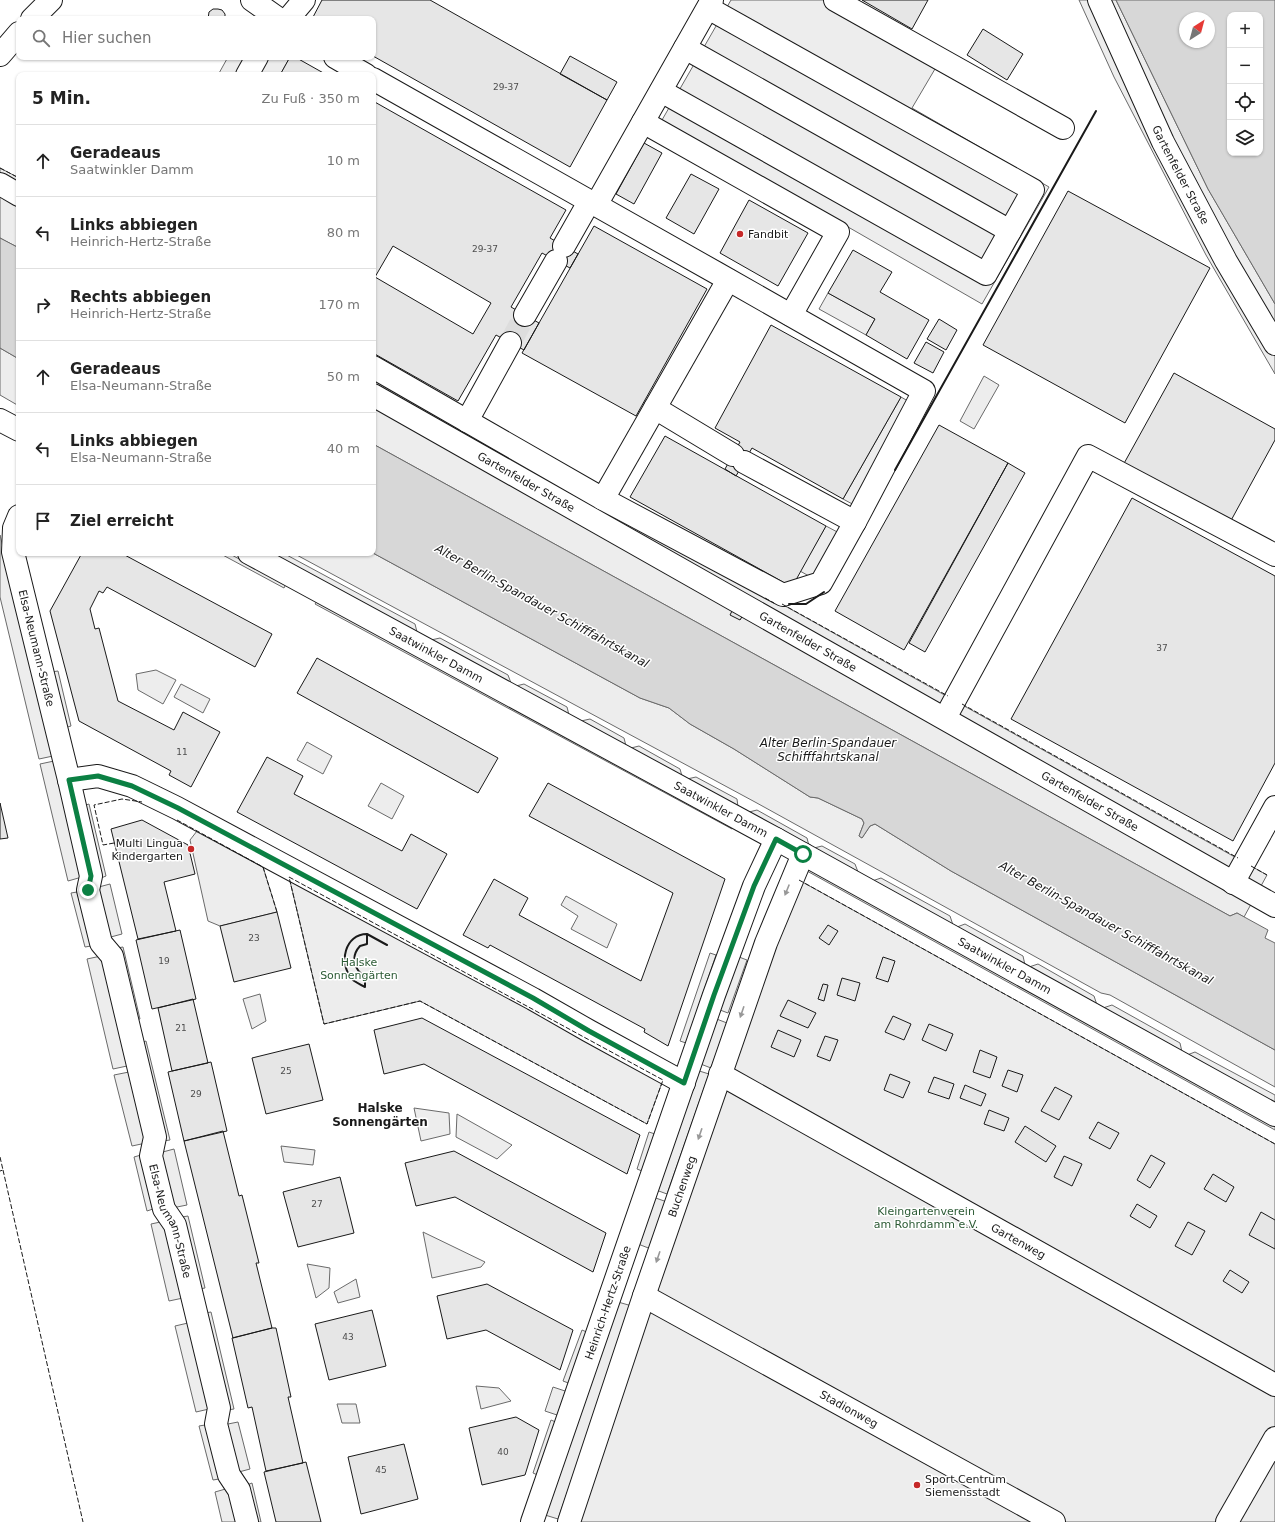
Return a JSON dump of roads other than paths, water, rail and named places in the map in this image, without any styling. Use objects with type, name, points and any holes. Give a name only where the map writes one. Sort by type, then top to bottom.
[{"type":"street","points":[[35,16],[51,0]]},
{"type":"street","points":[[252,0],[276,16]]},
{"type":"street","points":[[266,0],[278,16]]},
{"type":"street","points":[[291,16],[304,0]]},
{"type":"street","points":[[835,0],[1063,128]]},
{"type":"street","name":"Gartenfelder Straße","points":[[1099,0],[1163,142],[1226,261],[1275,344]]},
{"type":"street","points":[[525,315],[560,253],[593,204],[661,92],[710,4],[1033,190],[986,274],[661,92]]},
{"type":"street","points":[[0,55],[16,36]]},
{"type":"street","points":[[685,48],[1010,231]]},
{"type":"street","points":[[249,72],[255,60]]},
{"type":"street","points":[[340,60],[361,72]]},
{"type":"street","points":[[376,81],[924,391],[821,583],[783,595],[603,499],[376,369]]},
{"type":"street","points":[[643,122],[838,232],[791,315]]},
{"type":"street","points":[[0,184],[16,193]]},
{"type":"street","points":[[603,499],[728,280]]},
{"type":"street","points":[[467,421],[510,343]]},
{"type":"street","name":"Gartenfelder Straße","points":[[376,397],[1275,906]]},
{"type":"street","points":[[655,408],[738,459],[855,522]]},
{"type":"street","points":[[0,420],[16,428]]},
{"type":"street","points":[[945,718],[1088,456],[1275,555]]},
{"type":"street","name":"Elsa-Neumann-Straße","points":[[16,523],[14,528],[13,552],[91,876],[88,890],[101,943],[112,956],[155,1137],[151,1156],[164,1209],[175,1225],[219,1408],[216,1424],[229,1475],[239,1490],[247,1522]]},
{"type":"street","name":"Saatwinkler Damm","points":[[255,556],[776,839],[1275,1115]]},
{"type":"street","points":[[69,780],[98,776],[132,786],[206,823],[533,998],[589,1031],[684,1083]]},
{"type":"street","points":[[1238,885],[1275,807]]},
{"type":"street","name":"Heinrich-Hertz-Straße","points":[[532,1522],[714,995],[754,886],[776,839]]},
{"type":"street","name":"Buchenweg","points":[[569,1522],[720,1074],[766,944],[803,854]]},
{"type":"street","name":"Gartenweg","points":[[720,1074],[1275,1385]]},
{"type":"street","name":"Stadionweg","points":[[644,1296],[1054,1522]]},
{"type":"street","points":[[1227,1522],[1275,1438]]},
{"type":"water","points":[[1116,0],[1275,0],[1275,304],[1208,189]]},
{"type":"water","points":[[0,238],[16,246],[16,357],[0,348]]},
{"type":"water","name":"Alter Berlin-Spandauer Schifffahrtskanal","points":[[376,446],[1230,916],[1237,913],[1268,930],[1265,938],[1275,943],[1275,1050],[951,871],[875,824],[870,826],[862,838],[859,836],[864,823],[862,819],[818,798],[810,797],[734,749],[690,724],[669,708],[640,698],[376,555]]},
{"type":"tunnel","points":[[510,343],[525,315]]},
{"type":"place","name":"Fandbit","points":[[740,234]]},
{"type":"place","name":"Multi Lingua Kindergarten","points":[[191,849]]},
{"type":"place","name":"Sport Centrum Siemensstadt","points":[[917,1485]]},
{"type":"district","name":"Halske Sonnengärten","points":[[380,1115]]},
{"type":"park label","name":"Kleingartenverein am Rohrdamm e.V.","points":[[926,1217]]}]
